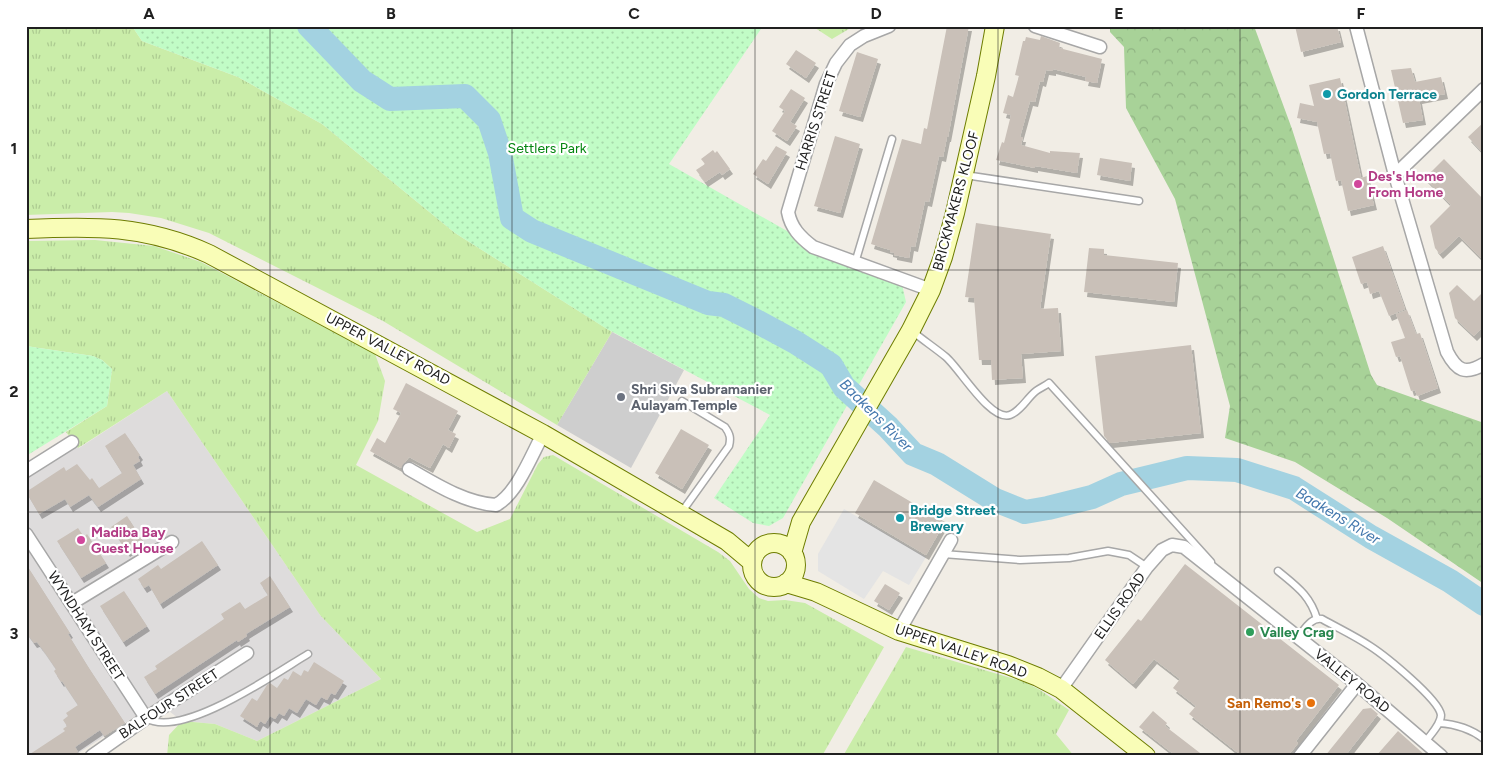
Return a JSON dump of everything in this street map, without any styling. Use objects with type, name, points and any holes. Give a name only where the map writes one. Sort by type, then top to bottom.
[{"type":"street","name":"HARRIS STREET","points":[[856,263],[820,251],[803,240],[792,226],[788,206],[826,84],[836,63],[850,45],[864,36],[889,26]]},
{"type":"street","name":"BRICKMAKERS KLOOF","points":[[791,569],[801,522],[911,330],[931,290],[943,257],[964,175],[995,26]]},
{"type":"street","points":[[1035,26],[1100,47]]},
{"type":"street","points":[[1356,26],[1395,175],[1447,352],[1454,365],[1464,370],[1470,370],[1484,364]]},
{"type":"street","points":[[1395,175],[1484,89]]},
{"type":"street","name":"UPPER VALLEY ROAD","points":[[26,229],[71,227],[118,228],[156,234],[183,242],[319,312],[543,434],[755,556]]},
{"type":"street","points":[[856,263],[931,290]]},
{"type":"street","points":[[409,469],[451,492],[496,505],[502,502],[515,486],[543,434]]},
{"type":"street","points":[[26,471],[72,442]]},
{"type":"street","name":"BRICKMAKERS KLOOF","points":[[776,543],[801,522]]},
{"type":"street","name":"WYNDHAM STREET","points":[[26,534],[146,718]]},
{"type":"street","points":[[899,631],[951,540]]},
{"type":"street","points":[[72,603],[172,542]]},
{"type":"street","points":[[776,543],[787,547],[791,569],[779,586],[766,585],[755,576],[755,556],[763,545],[776,543]]},
{"type":"street","name":"ELLIS ROAD","points":[[1061,689],[1147,567],[1162,550],[1172,545],[1184,547],[1192,552]]},
{"type":"street","name":"VALLEY ROAD","points":[[1192,552],[1357,684],[1426,741],[1441,756]]},
{"type":"street","name":"UPPER VALLEY ROAD","points":[[791,569],[816,592],[899,631],[1008,665],[1061,689],[1146,756]]},
{"type":"street","name":"BALFOUR STREET","points":[[92,756],[146,718],[247,653]]},
{"type":"street","points":[[1300,756],[1357,684]]},
{"type":"lane","points":[[856,263],[892,139]]},
{"type":"lane","points":[[964,175],[1139,200]]},
{"type":"lane","points":[[911,330],[947,358],[960,371],[979,396],[1002,416],[1010,415],[1018,410],[1036,391],[1049,383],[1230,583]]},
{"type":"lane","points":[[680,514],[729,446],[730,440],[730,433],[725,427],[682,401]]},
{"type":"lane","points":[[943,554],[1020,560],[1069,558],[1108,551],[1129,555],[1147,567]]},
{"type":"lane","points":[[1278,571],[1310,600],[1317,618]]},
{"type":"lane","points":[[1298,637],[1312,620],[1322,619],[1370,646],[1409,677],[1431,698],[1439,709],[1441,717],[1439,723],[1426,741]]},
{"type":"lane","points":[[146,718],[159,723],[197,716],[236,697],[308,654]]},
{"type":"lane","points":[[1439,723],[1451,724],[1466,729],[1484,739]]},
{"type":"shaded area","name":"Shri Siva Subramanier Aulayam Temple","points":[[612,332],[684,370],[631,468],[557,425]]},
{"type":"shaded area","points":[[167,391],[320,615],[381,679],[257,741],[215,724],[182,721],[157,702],[74,756],[26,756],[26,463],[69,437],[79,448]]},
{"type":"shaded area","points":[[844,509],[926,557],[909,585],[883,571],[864,599],[818,571],[818,554]]},
{"type":"green space","points":[[26,26],[132,26],[142,41],[238,77],[322,124],[455,233],[612,332],[557,425],[383,321],[209,233],[161,218],[129,213],[26,215]]},
{"type":"green space","name":"Settlers Park","points":[[132,26],[763,26],[669,164],[803,240],[901,280],[906,302],[783,518],[769,526],[753,523],[714,498],[770,415],[607,329],[455,233],[322,124],[238,77],[142,41]]},
{"type":"green space","points":[[812,26],[854,26],[832,39]]},
{"type":"green space","points":[[1110,26],[1254,26],[1292,129],[1371,375],[1377,385],[1484,423],[1484,584],[1387,518],[1295,462],[1225,438],[1230,406],[1175,199],[1126,108],[1124,47],[1110,32]]},
{"type":"green space","points":[[95,240],[154,246],[201,262],[375,354],[385,381],[378,421],[356,465],[477,532],[510,519],[538,464],[544,457],[553,455],[718,552],[730,561],[749,589],[759,598],[768,601],[785,600],[805,603],[884,647],[822,756],[167,756],[169,735],[182,721],[215,724],[257,741],[381,679],[320,615],[167,391],[78,448],[66,432],[107,406],[112,369],[102,360],[93,356],[26,346],[26,241]]},
{"type":"green space","points":[[26,346],[93,356],[102,360],[112,369],[107,406],[26,456]]},
{"type":"green space","points":[[906,647],[1025,682],[1040,690],[1069,710],[1056,734],[1074,756],[843,756]]},
{"type":"building","points":[[947,26],[969,26],[943,157],[939,156],[929,202],[925,201],[915,247],[911,246],[909,258],[894,255],[890,250],[871,244],[902,139],[921,144],[924,128],[927,129]]},
{"type":"building","points":[[1295,26],[1337,26],[1341,42],[1301,52]]},
{"type":"building","points":[[1041,36],[1060,43],[1059,48],[1102,59],[1097,83],[1085,81],[1086,77],[1053,69],[1053,71],[1046,70],[1043,82],[1040,81],[1035,102],[1030,101],[1020,137],[1023,137],[1021,145],[1050,153],[1050,151],[1080,153],[1077,173],[1035,166],[1035,168],[996,160],[1002,142],[1004,143],[1011,115],[1003,113],[1008,95],[1013,97],[1019,76],[1015,75],[1023,41],[1025,41],[1026,37],[1040,40]]},
{"type":"building","points":[[796,50],[816,63],[806,78],[786,64]]},
{"type":"building","points":[[857,52],[878,59],[860,117],[839,111]]},
{"type":"building","points":[[1411,68],[1415,82],[1441,77],[1445,94],[1419,99],[1423,120],[1403,123],[1391,70]]},
{"type":"building","points":[[1340,78],[1361,178],[1367,176],[1374,205],[1348,211],[1341,180],[1336,181],[1330,153],[1324,154],[1317,122],[1297,118],[1300,103],[1314,106],[1309,85]]},
{"type":"building","points":[[791,89],[805,98],[790,122],[797,126],[787,141],[772,131],[785,111],[779,107]]},
{"type":"building","points":[[1484,122],[1484,154],[1468,137]]},
{"type":"building","points":[[835,136],[860,144],[840,213],[814,206]]},
{"type":"building","points":[[776,146],[787,152],[768,184],[753,174],[763,159],[766,161]]},
{"type":"building","points":[[713,150],[715,153],[717,151],[730,169],[722,175],[720,172],[705,182],[696,170],[705,164],[701,159]]},
{"type":"building","points":[[1100,158],[1132,163],[1130,181],[1097,175]]},
{"type":"building","points":[[1444,159],[1484,200],[1484,261],[1459,236],[1440,254],[1435,248],[1430,226],[1451,205],[1425,178]]},
{"type":"building","points":[[976,223],[1051,234],[1040,309],[1058,308],[1061,351],[1021,354],[1023,378],[992,380],[991,360],[979,360],[974,298],[965,297]]},
{"type":"building","points":[[1383,246],[1405,309],[1389,316],[1379,291],[1370,294],[1367,282],[1361,284],[1352,257]]},
{"type":"building","points":[[1089,248],[1104,249],[1104,255],[1178,263],[1174,302],[1084,292]]},
{"type":"building","points":[[1457,285],[1474,301],[1484,291],[1484,326],[1474,336],[1455,318],[1449,293]]},
{"type":"building","points":[[1407,310],[1416,334],[1420,333],[1438,388],[1417,396],[1415,390],[1411,391],[1400,356],[1396,357],[1391,342],[1405,338],[1396,314]]},
{"type":"building","points":[[1191,345],[1201,433],[1110,443],[1104,436],[1095,356]]},
{"type":"building","points":[[406,383],[458,411],[448,430],[456,434],[449,448],[443,444],[430,468],[409,457],[401,468],[370,451],[377,438],[385,443],[401,413],[393,409]]},
{"type":"building","points":[[681,429],[709,445],[682,489],[655,473]]},
{"type":"building","points":[[125,433],[140,455],[138,457],[140,461],[133,465],[141,479],[98,507],[89,495],[70,507],[65,499],[39,514],[26,492],[64,467],[66,471],[77,464],[90,480],[92,478],[99,488],[122,473],[105,446]]},
{"type":"building","name":"Bridge Street Brewery","points":[[874,480],[945,522],[926,555],[855,513]]},
{"type":"building","points":[[127,516],[143,541],[127,552],[111,527]]},
{"type":"building","points":[[78,528],[84,537],[87,534],[106,563],[81,578],[57,541]]},
{"type":"building","points":[[202,541],[218,565],[160,604],[149,585],[144,588],[138,579],[158,565],[161,569]]},
{"type":"building","points":[[26,564],[70,633],[68,634],[87,665],[125,723],[104,736],[100,730],[75,747],[78,752],[72,756],[27,756],[65,731],[63,729],[67,726],[63,720],[68,716],[66,713],[78,705],[54,671],[56,669],[43,650],[37,642],[34,643],[26,632]]},
{"type":"building","points":[[1185,564],[1339,685],[1296,741],[1298,743],[1288,756],[1242,756],[1189,714],[1196,706],[1173,688],[1180,679],[1154,659],[1133,684],[1105,660],[1138,619],[1141,621]]},
{"type":"building","points":[[270,576],[290,607],[155,694],[144,677],[157,669],[155,666],[224,619],[221,614],[240,602],[245,609],[268,595],[260,583]]},
{"type":"building","points":[[885,584],[900,593],[889,610],[874,601]]},
{"type":"building","points":[[124,591],[147,626],[123,642],[100,606]]},
{"type":"building","points":[[314,662],[344,681],[335,695],[331,693],[327,700],[321,697],[316,705],[306,699],[297,713],[289,708],[284,716],[279,713],[275,719],[270,716],[265,724],[260,721],[257,727],[240,716],[252,698],[257,701],[267,685],[270,683],[277,688],[284,678],[288,680],[293,671],[301,676],[304,670],[308,672]]},
{"type":"building","points":[[1371,708],[1378,714],[1345,756],[1325,756],[1363,709]]},
{"type":"building","points":[[1153,711],[1167,723],[1165,726],[1204,756],[1176,756],[1139,727]]},
{"type":"building","points":[[1398,731],[1426,756],[1376,756]]},
{"type":"waterway","name":"Baakens River","points":[[309,26],[362,81],[390,99],[465,96],[489,120],[500,153],[512,218],[532,231],[708,303],[724,305],[795,342],[831,365],[844,387],[888,427],[913,454],[937,464],[995,500],[1025,512],[1092,497],[1121,484],[1187,468],[1237,470],[1294,488],[1371,537],[1450,581],[1484,604]]},
{"type":"place","name":"Gordon Terrace","points":[[1327,94]]},
{"type":"place","name":"Des's Home From Home","points":[[1358,184]]},
{"type":"place","name":"Shri Siva Subramanier Aulayam Temple","points":[[621,397]]},
{"type":"place","name":"Bridge Street Brewery","points":[[900,518]]},
{"type":"place","name":"Madiba Bay Guest House","points":[[81,540]]},
{"type":"place","name":"Valley Crag","points":[[1250,632]]},
{"type":"place","name":"San Remo's","points":[[1311,703]]}]
